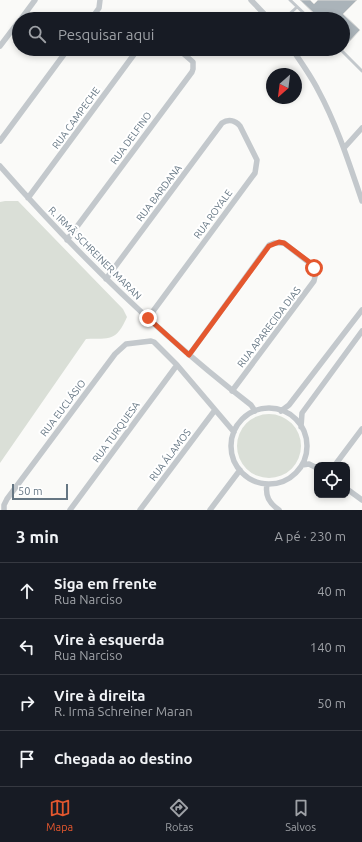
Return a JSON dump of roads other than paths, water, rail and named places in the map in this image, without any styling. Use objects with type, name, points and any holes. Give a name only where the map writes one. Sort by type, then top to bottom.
[{"type":"street","points":[[26,12],[35,0]]},
{"type":"street","points":[[96,12],[99,8],[100,0]]},
{"type":"street","points":[[251,0],[262,12]]},
{"type":"street","points":[[0,46],[12,30]]},
{"type":"street","points":[[0,141],[63,56]]},
{"type":"street","name":"RUA CAMPECHE","points":[[28,198],[133,56]]},
{"type":"street","name":"RUA DELFINO","points":[[67,240],[192,72],[193,62],[187,56]]},
{"type":"street","points":[[297,56],[318,89],[330,114],[344,148],[362,201]]},
{"type":"street","name":"RUA BARDANA","points":[[106,279],[222,123],[229,120]]},
{"type":"street","name":"RUA ROYALE","points":[[148,318],[255,173],[257,160],[240,126],[237,122],[229,120]]},
{"type":"street","points":[[344,148],[362,128]]},
{"type":"street","name":"R. IRMÃ SCHREINER MARAN","points":[[0,166],[67,240],[106,279],[189,355],[251,405],[255,411]]},
{"type":"street","name":"RUA APARECIDA DIAS","points":[[189,355],[269,246],[279,242],[284,243],[312,264],[316,272],[314,281],[232,391]]},
{"type":"street","points":[[281,411],[289,405],[362,310]]},
{"type":"street","points":[[301,427],[302,413],[362,331]]},
{"type":"street","name":"RUA EUCLÁSIO","points":[[4,510],[4,505],[7,499],[115,354],[126,344],[151,341],[154,342],[176,365]]},
{"type":"street","points":[[176,365],[234,432]]},
{"type":"street","name":"RUA TURQUESA","points":[[70,510],[176,365]]},
{"type":"street","points":[[268,409],[281,411],[292,417],[301,427],[304,433],[306,452],[302,465],[293,475],[280,482],[266,484],[249,478],[240,470],[233,459],[232,440],[234,432],[244,418],[255,411],[268,409]]},
{"type":"street","name":"RUA ÁLAMOS","points":[[140,510],[215,410]]},
{"type":"street","points":[[338,462],[362,431]]},
{"type":"street","points":[[302,465],[309,464],[314,466]]},
{"type":"street","points":[[210,510],[240,470]]},
{"type":"street","points":[[266,484],[268,498],[277,510]]},
{"type":"street","points":[[350,491],[362,500]]},
{"type":"lane","points":[[290,0],[302,12]]},
{"type":"lane","points":[[292,12],[297,7]]},
{"type":"lane","points":[[347,56],[362,71]]}]
